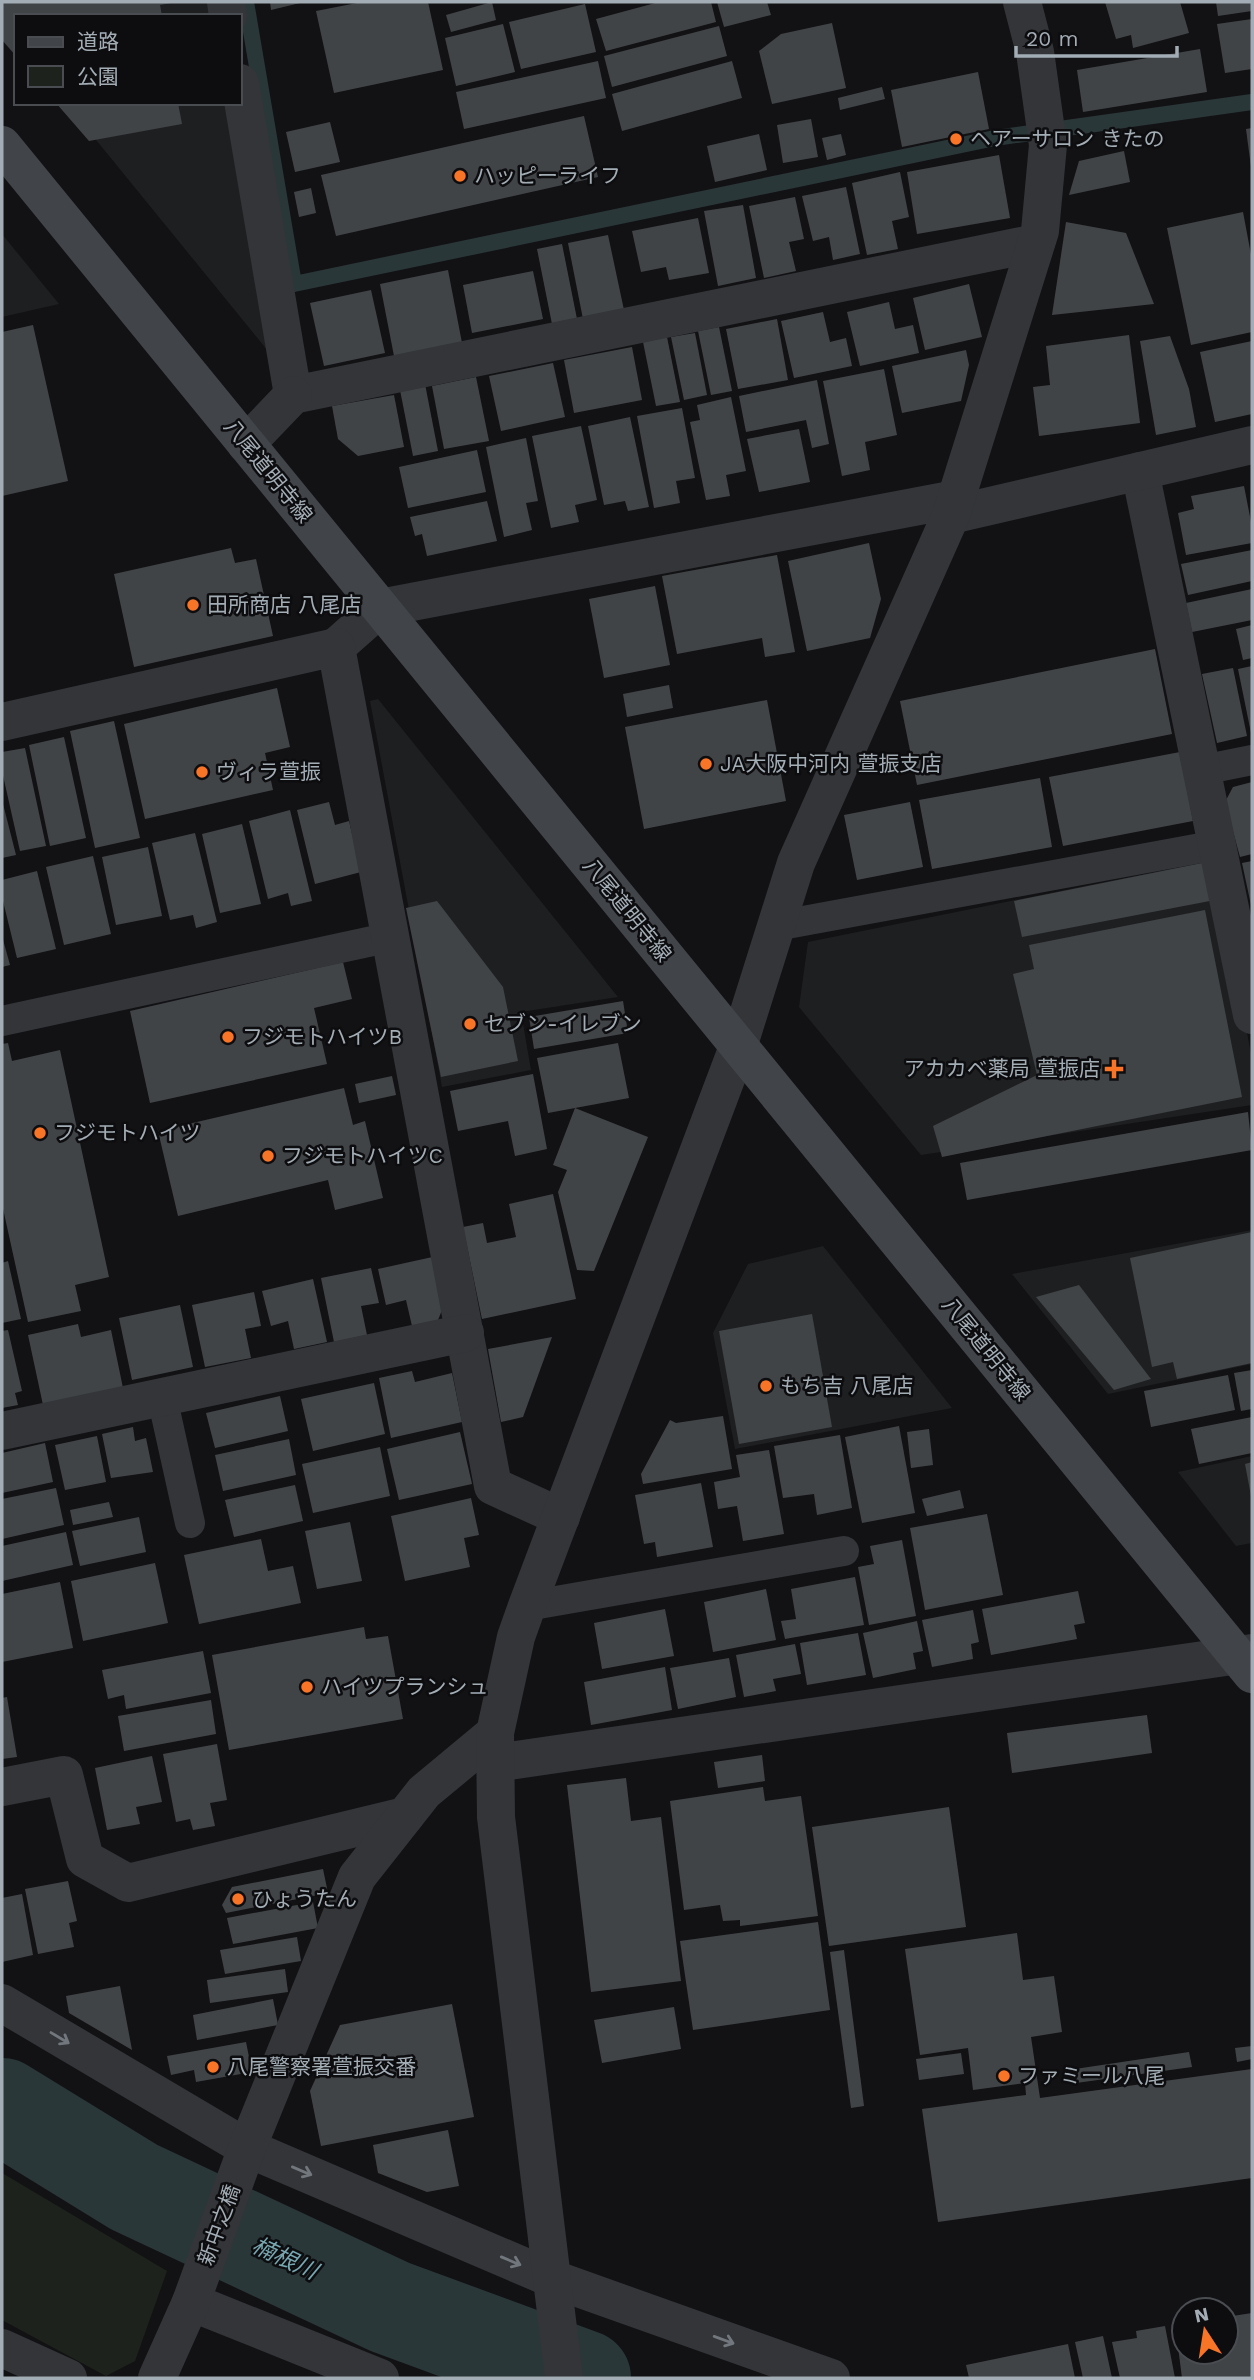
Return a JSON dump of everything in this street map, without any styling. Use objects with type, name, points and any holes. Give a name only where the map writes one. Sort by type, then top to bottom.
[{"type":"main road","name":"八尾道明寺線","points":[[2,145],[738,1047],[1247,1661]]},
{"type":"street","points":[[564,2378],[496,1817],[495,1748],[516,1637],[738,1047],[796,863],[953,507],[1040,231],[1045,126],[1035,52],[1022,2]]},
{"type":"street","points":[[242,95],[293,395]]},
{"type":"street","points":[[246,444],[293,395],[1036,243]]},
{"type":"street","points":[[2,722],[336,647],[380,608],[953,507],[1140,471],[1252,445]]},
{"type":"street","points":[[1140,471],[1217,845],[1247,963],[1252,1016]]},
{"type":"street","points":[[336,647],[493,1486],[561,1517]]},
{"type":"street","points":[[2,1432],[465,1333]]},
{"type":"street","points":[[495,1748],[1247,1661]]},
{"type":"street","name":"新中之橋","points":[[157,2378],[191,2302],[247,2148],[357,1877],[424,1792],[495,1748]]},
{"type":"street","points":[[2,1787],[64,1775],[85,1859],[128,1883],[405,1815]]},
{"type":"street","points":[[2,2003],[247,2148],[555,2293],[831,2378]]},
{"type":"street","points":[[191,2302],[380,2378]]},
{"type":"street","points":[[2,2348],[68,2378]]},
{"type":"lane","points":[[1202,770],[1252,760]]},
{"type":"lane","points":[[776,926],[1217,845]]},
{"type":"lane","points":[[2,1021],[391,937]]},
{"type":"lane","points":[[162,1397],[190,1523]]},
{"type":"lane","points":[[527,1606],[844,1552]]},
{"type":"shaded area","points":[[2,2],[217,2],[220,14],[14,14],[14,39],[2,24]]},
{"type":"shaded area","points":[[68,105],[235,105],[281,367]]},
{"type":"shaded area","points":[[2,234],[59,304],[2,317]]},
{"type":"shaded area","points":[[378,699],[618,997],[521,1012],[531,1070],[442,1087],[370,701]]},
{"type":"shaded area","points":[[1214,860],[1252,1059],[1252,1105],[921,1155],[799,1007],[808,942]]},
{"type":"shaded area","points":[[1252,1230],[1252,1364],[1108,1394],[1012,1274]]},
{"type":"shaded area","points":[[823,1246],[952,1408],[735,1449],[713,1333],[748,1264]]},
{"type":"shaded area","points":[[1252,1456],[1252,1543],[1236,1546],[1178,1472]]},
{"type":"green space","points":[[2,2173],[167,2271],[135,2361],[106,2376],[2,2320]]},
{"type":"building","points":[[2,2],[171,2],[160,5],[162,14],[14,14],[14,54],[2,40]]},
{"type":"building","points":[[270,2],[300,2],[300,3],[271,10]]},
{"type":"building","points":[[362,2],[428,2],[443,70],[334,93],[316,11]]},
{"type":"building","points":[[492,2],[496,20],[451,32],[446,15]]},
{"type":"building","points":[[659,2],[711,2],[716,22],[606,51],[596,19]]},
{"type":"building","points":[[717,2],[767,2],[771,15],[724,27]]},
{"type":"building","points":[[1105,2],[1180,2],[1189,33],[1133,48],[1131,35],[1116,39]]},
{"type":"building","points":[[1216,2],[1252,2],[1252,11],[1218,16]]},
{"type":"building","points":[[585,4],[596,52],[521,69],[509,22]]},
{"type":"building","points":[[1252,19],[1252,69],[1225,73],[1217,24]]},
{"type":"building","points":[[832,23],[846,88],[772,104],[759,51],[781,34]]},
{"type":"building","points":[[503,24],[515,72],[456,86],[445,38]]},
{"type":"building","points":[[719,26],[727,56],[612,87],[604,56]]},
{"type":"building","points":[[1200,49],[1207,92],[1083,112],[1077,70]]},
{"type":"building","points":[[598,61],[606,98],[464,129],[456,92]]},
{"type":"building","points":[[732,61],[742,98],[622,131],[612,94]]},
{"type":"building","points":[[978,72],[989,129],[902,147],[891,90]]},
{"type":"building","points":[[882,87],[885,99],[840,110],[838,98]]},
{"type":"building","points":[[58,105],[178,105],[182,124],[89,141]]},
{"type":"building","name":"ハッピーライフ","points":[[584,116],[598,177],[336,236],[321,175]]},
{"type":"building","points":[[811,119],[818,157],[783,163],[777,125]]},
{"type":"building","points":[[330,122],[340,162],[295,172],[286,132]]},
{"type":"building","points":[[1252,128],[1252,166],[1251,167],[1246,129]]},
{"type":"building","points":[[759,134],[767,170],[715,182],[707,146]]},
{"type":"building","points":[[841,134],[846,155],[827,160],[822,138]]},
{"type":"building","points":[[1124,151],[1130,182],[1069,195],[1079,161]]},
{"type":"building","points":[[999,155],[1010,218],[917,234],[907,172]]},
{"type":"building","points":[[900,172],[909,217],[892,221],[898,249],[867,255],[852,183]]},
{"type":"building","points":[[846,187],[860,254],[833,260],[829,237],[813,241],[802,196]]},
{"type":"building","points":[[311,188],[316,213],[299,217],[294,192]]},
{"type":"building","points":[[795,197],[804,239],[789,242],[796,271],[764,278],[749,206]]},
{"type":"building","points":[[743,205],[756,278],[718,286],[704,211]]},
{"type":"building","points":[[1243,212],[1252,260],[1252,332],[1191,345],[1167,228]]},
{"type":"building","points":[[698,218],[709,273],[669,280],[666,267],[641,272],[632,231]]},
{"type":"building","points":[[1066,222],[1126,233],[1154,304],[1052,315]]},
{"type":"building","points":[[608,235],[624,310],[583,319],[568,243]]},
{"type":"building","points":[[562,244],[577,319],[552,324],[537,249]]},
{"type":"building","points":[[448,270],[462,343],[394,356],[380,284]]},
{"type":"building","points":[[533,271],[543,319],[472,333],[463,285]]},
{"type":"building","points":[[969,284],[982,337],[925,350],[913,298]]},
{"type":"building","points":[[371,290],[385,353],[324,366],[310,303]]},
{"type":"building","points":[[889,302],[895,329],[913,325],[919,353],[860,366],[847,312]]},
{"type":"building","points":[[823,312],[830,342],[846,338],[852,366],[794,378],[781,321]]},
{"type":"building","points":[[777,319],[788,380],[738,389],[726,329]]},
{"type":"building","points":[[33,325],[68,481],[2,496],[2,332]]},
{"type":"building","points":[[719,327],[732,391],[711,395],[698,331]]},
{"type":"building","points":[[695,333],[707,395],[684,400],[671,337]]},
{"type":"building","points":[[1129,335],[1140,423],[1039,436],[1033,387],[1050,385],[1046,346]]},
{"type":"building","points":[[1170,336],[1189,389],[1196,427],[1156,435],[1140,341]]},
{"type":"building","points":[[667,337],[680,402],[656,406],[643,342]]},
{"type":"building","points":[[1252,341],[1252,414],[1215,422],[1200,352]]},
{"type":"building","points":[[632,347],[642,400],[574,413],[564,360]]},
{"type":"building","points":[[966,350],[969,365],[961,401],[902,413],[892,366]]},
{"type":"building","points":[[553,363],[565,417],[501,431],[489,376]]},
{"type":"building","points":[[884,369],[897,435],[865,442],[870,470],[842,476],[823,381]]},
{"type":"building","points":[[476,377],[489,441],[444,449],[432,386]]},
{"type":"building","points":[[817,380],[829,444],[812,448],[806,420],[746,432],[739,396]]},
{"type":"building","points":[[425,384],[438,451],[413,456],[400,390]]},
{"type":"building","points":[[394,395],[404,447],[358,456],[338,439],[332,406]]},
{"type":"building","points":[[731,397],[746,471],[726,475],[730,496],[706,500],[690,422],[700,420],[697,405]]},
{"type":"building","points":[[682,408],[695,478],[676,481],[680,503],[654,508],[637,416]]},
{"type":"building","points":[[630,417],[649,507],[628,511],[625,501],[604,505],[588,426]]},
{"type":"building","points":[[581,426],[597,500],[575,505],[579,522],[551,528],[532,436]]},
{"type":"building","points":[[799,429],[810,482],[759,492],[747,439]]},
{"type":"building","points":[[526,438],[538,501],[526,503],[532,530],[504,537],[486,447]]},
{"type":"building","points":[[477,450],[486,492],[408,508],[399,467]]},
{"type":"building","points":[[1244,486],[1252,527],[1252,543],[1186,555],[1178,513],[1194,509],[1191,496]]},
{"type":"building","points":[[487,501],[497,541],[427,556],[422,534],[415,536],[410,517]]},
{"type":"building","points":[[869,543],[881,599],[870,638],[807,651],[788,561]]},
{"type":"building","name":"田所商店 八尾店","points":[[231,548],[235,563],[256,559],[273,636],[134,667],[114,574]]},
{"type":"building","points":[[1252,550],[1252,581],[1188,595],[1181,564]]},
{"type":"building","points":[[777,555],[795,652],[765,657],[762,638],[677,654],[662,576]]},
{"type":"building","points":[[655,586],[670,665],[604,678],[589,599]]},
{"type":"building","points":[[1252,589],[1252,620],[1192,632],[1186,603]]},
{"type":"building","points":[[1252,625],[1252,658],[1243,660],[1236,629]]},
{"type":"building","points":[[1155,649],[1172,734],[917,785],[900,701]]},
{"type":"building","points":[[1252,666],[1252,732],[1251,733],[1238,669]]},
{"type":"building","points":[[1233,668],[1247,736],[1217,743],[1202,674]]},
{"type":"building","points":[[669,685],[673,708],[627,717],[623,694]]},
{"type":"building","name":"ヴィラ萱振","points":[[277,688],[290,747],[265,753],[273,790],[145,819],[124,724]]},
{"type":"building","name":"JA大阪中河内 萱振支店","points":[[767,700],[786,801],[644,829],[625,727]]},
{"type":"building","points":[[114,721],[140,838],[95,848],[70,731]]},
{"type":"building","points":[[64,737],[86,838],[50,846],[29,745]]},
{"type":"building","points":[[25,748],[46,846],[20,851],[2,771],[2,752]]},
{"type":"building","points":[[1180,752],[1193,821],[1063,846],[1049,777]]},
{"type":"building","points":[[1040,778],[1052,847],[932,869],[919,800]]},
{"type":"building","points":[[1252,782],[1252,854],[1240,857],[1225,802],[1233,787]]},
{"type":"building","points":[[2,800],[16,855],[2,858]]},
{"type":"building","points":[[329,802],[335,825],[349,821],[361,872],[315,884],[297,810]]},
{"type":"building","points":[[910,802],[923,867],[857,880],[844,815]]},
{"type":"building","points":[[290,810],[312,901],[291,906],[288,893],[268,899],[249,821]]},
{"type":"building","points":[[242,824],[261,904],[220,913],[202,834]]},
{"type":"building","points":[[195,833],[217,922],[196,928],[193,915],[170,920],[152,843]]},
{"type":"building","points":[[148,847],[162,916],[116,925],[102,857]]},
{"type":"building","points":[[93,856],[111,934],[64,945],[46,867]]},
{"type":"building","points":[[1252,861],[1252,905],[1251,905],[1242,863]]},
{"type":"building","points":[[1207,862],[1215,900],[1022,937],[1014,901]]},
{"type":"building","points":[[37,871],[56,949],[17,958],[2,897],[2,880]]},
{"type":"building","name":"セブン-イレブン","points":[[437,901],[503,987],[518,1061],[441,1077],[406,908]]},
{"type":"building","points":[[1205,910],[1242,1097],[942,1157],[933,1126],[1037,1075],[1013,974],[1034,969],[1029,945]]},
{"type":"building","points":[[2,936],[10,965],[2,967]]},
{"type":"building","name":"フジモトハイツB","points":[[343,962],[352,999],[314,1008],[327,1064],[150,1103],[130,1011]]},
{"type":"building","points":[[623,1001],[628,1033],[534,1049],[529,1017]]},
{"type":"building","name":"フジモトハイツ","points":[[8,1043],[12,1061],[60,1050],[109,1277],[75,1285],[81,1311],[28,1322],[2,1204],[2,1044]]},
{"type":"building","points":[[618,1043],[629,1098],[548,1113],[537,1058]]},
{"type":"building","points":[[533,1074],[547,1149],[515,1156],[508,1121],[458,1131],[450,1091]]},
{"type":"building","points":[[392,1076],[396,1095],[359,1103],[355,1084]]},
{"type":"building","name":"フジモトハイツC","points":[[344,1088],[353,1125],[365,1121],[383,1198],[335,1210],[328,1180],[178,1216],[158,1131]]},
{"type":"building","points":[[575,1108],[648,1137],[594,1271],[577,1270],[558,1192],[567,1170],[553,1165]]},
{"type":"building","points":[[1248,1112],[1252,1150],[967,1200],[960,1163]]},
{"type":"building","points":[[553,1194],[576,1299],[482,1319],[463,1227],[483,1223],[487,1243],[516,1237],[509,1204]]},
{"type":"building","points":[[1252,1232],[1252,1363],[1177,1379],[1173,1362],[1152,1367],[1130,1258]]},
{"type":"building","points":[[437,1256],[446,1300],[438,1320],[412,1326],[406,1300],[386,1305],[378,1269]]},
{"type":"building","points":[[8,1261],[21,1319],[2,1323],[2,1263]]},
{"type":"building","points":[[371,1268],[379,1303],[361,1306],[367,1335],[334,1342],[321,1278]]},
{"type":"building","points":[[313,1279],[327,1342],[294,1349],[288,1321],[271,1326],[262,1291]]},
{"type":"building","points":[[1079,1285],[1151,1379],[1114,1390],[1036,1297]]},
{"type":"building","points":[[254,1292],[261,1326],[245,1329],[251,1358],[205,1367],[192,1305]]},
{"type":"building","points":[[180,1305],[193,1367],[132,1380],[119,1318]]},
{"type":"building","points":[[812,1314],[832,1427],[739,1444],[719,1331]]},
{"type":"building","points":[[78,1324],[81,1337],[111,1330],[123,1388],[43,1405],[28,1335]]},
{"type":"building","points":[[8,1330],[22,1391],[15,1393],[18,1405],[2,1408],[2,1331]]},
{"type":"building","points":[[552,1337],[523,1417],[501,1422],[488,1349]]},
{"type":"building","points":[[1252,1370],[1252,1409],[1241,1411],[1234,1373]]},
{"type":"building","points":[[412,1371],[415,1382],[452,1373],[462,1422],[391,1438],[379,1378]]},
{"type":"building","points":[[1228,1375],[1235,1410],[1151,1427],[1144,1391]]},
{"type":"building","points":[[374,1383],[385,1434],[313,1451],[301,1399]]},
{"type":"building","points":[[280,1396],[288,1431],[215,1448],[206,1413]]},
{"type":"building","points":[[723,1416],[732,1469],[643,1484],[641,1474],[670,1420],[676,1423]]},
{"type":"building","points":[[1252,1417],[1252,1453],[1199,1464],[1191,1429]]},
{"type":"building","points":[[899,1426],[915,1513],[862,1523],[845,1437]]},
{"type":"building","points":[[133,1427],[135,1441],[146,1438],[153,1472],[111,1478],[102,1434]]},
{"type":"building","points":[[929,1429],[933,1465],[911,1468],[907,1432]]},
{"type":"building","points":[[460,1432],[472,1484],[399,1500],[387,1449]]},
{"type":"building","points":[[840,1435],[852,1508],[817,1515],[814,1494],[783,1498],[774,1446]]},
{"type":"building","points":[[97,1436],[106,1482],[65,1490],[55,1445]]},
{"type":"building","points":[[289,1439],[296,1475],[223,1491],[215,1455]]},
{"type":"building","points":[[45,1443],[53,1482],[2,1493],[2,1453]]},
{"type":"building","points":[[380,1447],[390,1496],[313,1513],[302,1464]]},
{"type":"building","points":[[769,1450],[784,1534],[743,1541],[737,1506],[718,1509],[714,1482],[740,1477],[736,1455]]},
{"type":"building","points":[[1252,1462],[1252,1496],[1251,1496],[1245,1464]]},
{"type":"building","points":[[701,1483],[713,1547],[657,1557],[655,1542],[644,1544],[635,1495]]},
{"type":"building","points":[[295,1485],[303,1521],[234,1537],[225,1500]]},
{"type":"building","points":[[56,1488],[64,1525],[2,1539],[2,1499]]},
{"type":"building","points":[[960,1490],[964,1508],[927,1516],[922,1499]]},
{"type":"building","points":[[471,1498],[479,1535],[464,1538],[470,1567],[405,1581],[391,1516]]},
{"type":"building","points":[[109,1502],[113,1517],[73,1525],[70,1510]]},
{"type":"building","points":[[987,1514],[1003,1595],[925,1610],[910,1528]]},
{"type":"building","points":[[139,1517],[146,1552],[80,1566],[72,1531]]},
{"type":"building","points":[[350,1522],[362,1581],[317,1589],[305,1531]]},
{"type":"building","points":[[66,1532],[73,1565],[2,1581],[2,1546]]},
{"type":"building","points":[[261,1539],[268,1571],[293,1566],[301,1603],[199,1624],[184,1555]]},
{"type":"building","points":[[902,1540],[916,1616],[869,1625],[858,1567],[874,1564],[870,1546]]},
{"type":"building","points":[[155,1563],[168,1623],[83,1641],[71,1581]]},
{"type":"building","points":[[855,1577],[864,1625],[785,1639],[781,1621],[796,1619],[791,1589]]},
{"type":"building","points":[[60,1582],[73,1648],[2,1662],[2,1594]]},
{"type":"building","points":[[766,1589],[776,1640],[713,1652],[704,1602]]},
{"type":"building","points":[[1078,1591],[1085,1623],[1074,1625],[1077,1639],[991,1655],[982,1609]]},
{"type":"building","points":[[665,1609],[674,1656],[602,1669],[594,1623]]},
{"type":"building","points":[[973,1610],[979,1642],[971,1644],[973,1659],[932,1667],[922,1620]]},
{"type":"building","points":[[917,1621],[923,1651],[913,1653],[916,1669],[873,1678],[863,1633]]},
{"type":"building","name":"ハイツプランシュ","points":[[364,1627],[366,1639],[388,1636],[403,1719],[229,1750],[212,1655]]},
{"type":"building","points":[[858,1633],[866,1675],[807,1685],[800,1643]]},
{"type":"building","points":[[795,1644],[801,1674],[773,1679],[776,1691],[744,1697],[736,1655]]},
{"type":"building","points":[[203,1651],[211,1693],[126,1709],[124,1695],[108,1699],[102,1670]]},
{"type":"building","points":[[729,1658],[736,1697],[678,1709],[670,1668]]},
{"type":"building","points":[[665,1667],[672,1710],[591,1725],[584,1682]]},
{"type":"building","points":[[7,1697],[17,1757],[2,1759],[2,1698]]},
{"type":"building","points":[[211,1700],[216,1734],[124,1751],[118,1716]]},
{"type":"building","points":[[1147,1715],[1152,1753],[1012,1773],[1007,1733]]},
{"type":"building","points":[[217,1744],[227,1800],[210,1803],[215,1826],[193,1830],[190,1819],[176,1822],[163,1754]]},
{"type":"building","points":[[762,1755],[765,1781],[718,1788],[714,1762]]},
{"type":"building","points":[[152,1756],[162,1802],[136,1807],[140,1824],[107,1830],[95,1768]]},
{"type":"building","points":[[626,1778],[631,1821],[661,1817],[681,1981],[591,1992],[567,1785]]},
{"type":"building","points":[[763,1787],[765,1801],[801,1796],[818,1916],[740,1926],[740,1920],[723,1921],[720,1905],[684,1910],[670,1801]]},
{"type":"building","points":[[949,1807],[966,1927],[829,1946],[812,1827]]},
{"type":"building","points":[[323,1869],[328,1893],[226,1913],[222,1905],[232,1887]]},
{"type":"building","points":[[68,1881],[77,1921],[69,1923],[74,1947],[38,1954],[25,1889]]},
{"type":"building","points":[[22,1894],[33,1955],[2,1962],[2,1898]]},
{"type":"building","points":[[313,1902],[318,1928],[233,1944],[227,1918]]},
{"type":"building","points":[[818,1922],[830,2010],[693,2030],[680,1941]]},
{"type":"building","name":"ファミール八尾","points":[[1017,1933],[1023,1980],[1054,1976],[1062,2032],[1031,2037],[1040,2098],[1252,2069],[1252,2178],[938,2222],[922,2109],[1026,2095],[1025,2083],[973,2090],[968,2048],[920,2055],[905,1949]]},
{"type":"building","points":[[297,1937],[301,1961],[225,1974],[220,1950]]},
{"type":"building","points":[[844,1950],[864,2106],[851,2108],[830,1952]]},
{"type":"building","points":[[285,1969],[288,1992],[210,2003],[207,1980]]},
{"type":"building","points":[[120,1986],[132,2050],[69,2013],[66,1996]]},
{"type":"building","points":[[273,1999],[278,2025],[197,2040],[193,2015]]},
{"type":"building","points":[[452,2004],[474,2117],[321,2146],[310,2091],[340,2025]]},
{"type":"building","points":[[674,2007],[681,2049],[602,2063],[594,2020]]},
{"type":"building","points":[[246,2042],[252,2072],[196,2082],[194,2070],[171,2075],[167,2056]]},
{"type":"building","points":[[1252,2046],[1252,2059],[1237,2062],[1235,2048]]},
{"type":"building","points":[[1189,2052],[1192,2067],[1076,2083],[1075,2069]]},
{"type":"building","points":[[961,2053],[964,2074],[919,2080],[916,2059]]},
{"type":"building","points":[[448,2130],[459,2186],[427,2192],[378,2173],[373,2145]]},
{"type":"building","points":[[1252,2313],[1252,2378],[1182,2378],[1180,2366],[1240,2366],[1240,2315]]},
{"type":"building","points":[[1165,2326],[1170,2366],[1173,2366],[1175,2378],[1120,2378],[1112,2342],[1137,2338],[1136,2331]]},
{"type":"building","points":[[1103,2336],[1112,2378],[1083,2378],[1075,2342]]},
{"type":"building","points":[[1068,2344],[1075,2378],[969,2378],[966,2365]]},
{"type":"waterway","points":[[246,2],[294,284],[995,138],[1252,102]]},
{"type":"waterway","name":"楠根川","points":[[2,2106],[134,2187],[390,2307],[583,2378]]},
{"type":"place","name":"ヘアーサロン きたの","points":[[956,139]]},
{"type":"place","name":"ハッピーライフ","points":[[460,176]]},
{"type":"place","name":"田所商店 八尾店","points":[[193,605]]},
{"type":"place","name":"JA大阪中河内 萱振支店","points":[[706,764]]},
{"type":"place","name":"ヴィラ萱振","points":[[202,772]]},
{"type":"place","name":"セブン-イレブン","points":[[470,1024]]},
{"type":"place","name":"フジモトハイツB","points":[[228,1037]]},
{"type":"place","name":"アカカベ薬局 萱振店","points":[[1114,1069]]},
{"type":"place","name":"フジモトハイツ","points":[[40,1133]]},
{"type":"place","name":"フジモトハイツC","points":[[268,1156]]},
{"type":"place","name":"もち吉 八尾店","points":[[766,1386]]},
{"type":"place","name":"ハイツプランシュ","points":[[307,1687]]},
{"type":"place","name":"ひょうたん","points":[[238,1899]]},
{"type":"place","name":"八尾警察署萱振交番","points":[[213,2067]]},
{"type":"place","name":"ファミール八尾","points":[[1004,2076]]}]
